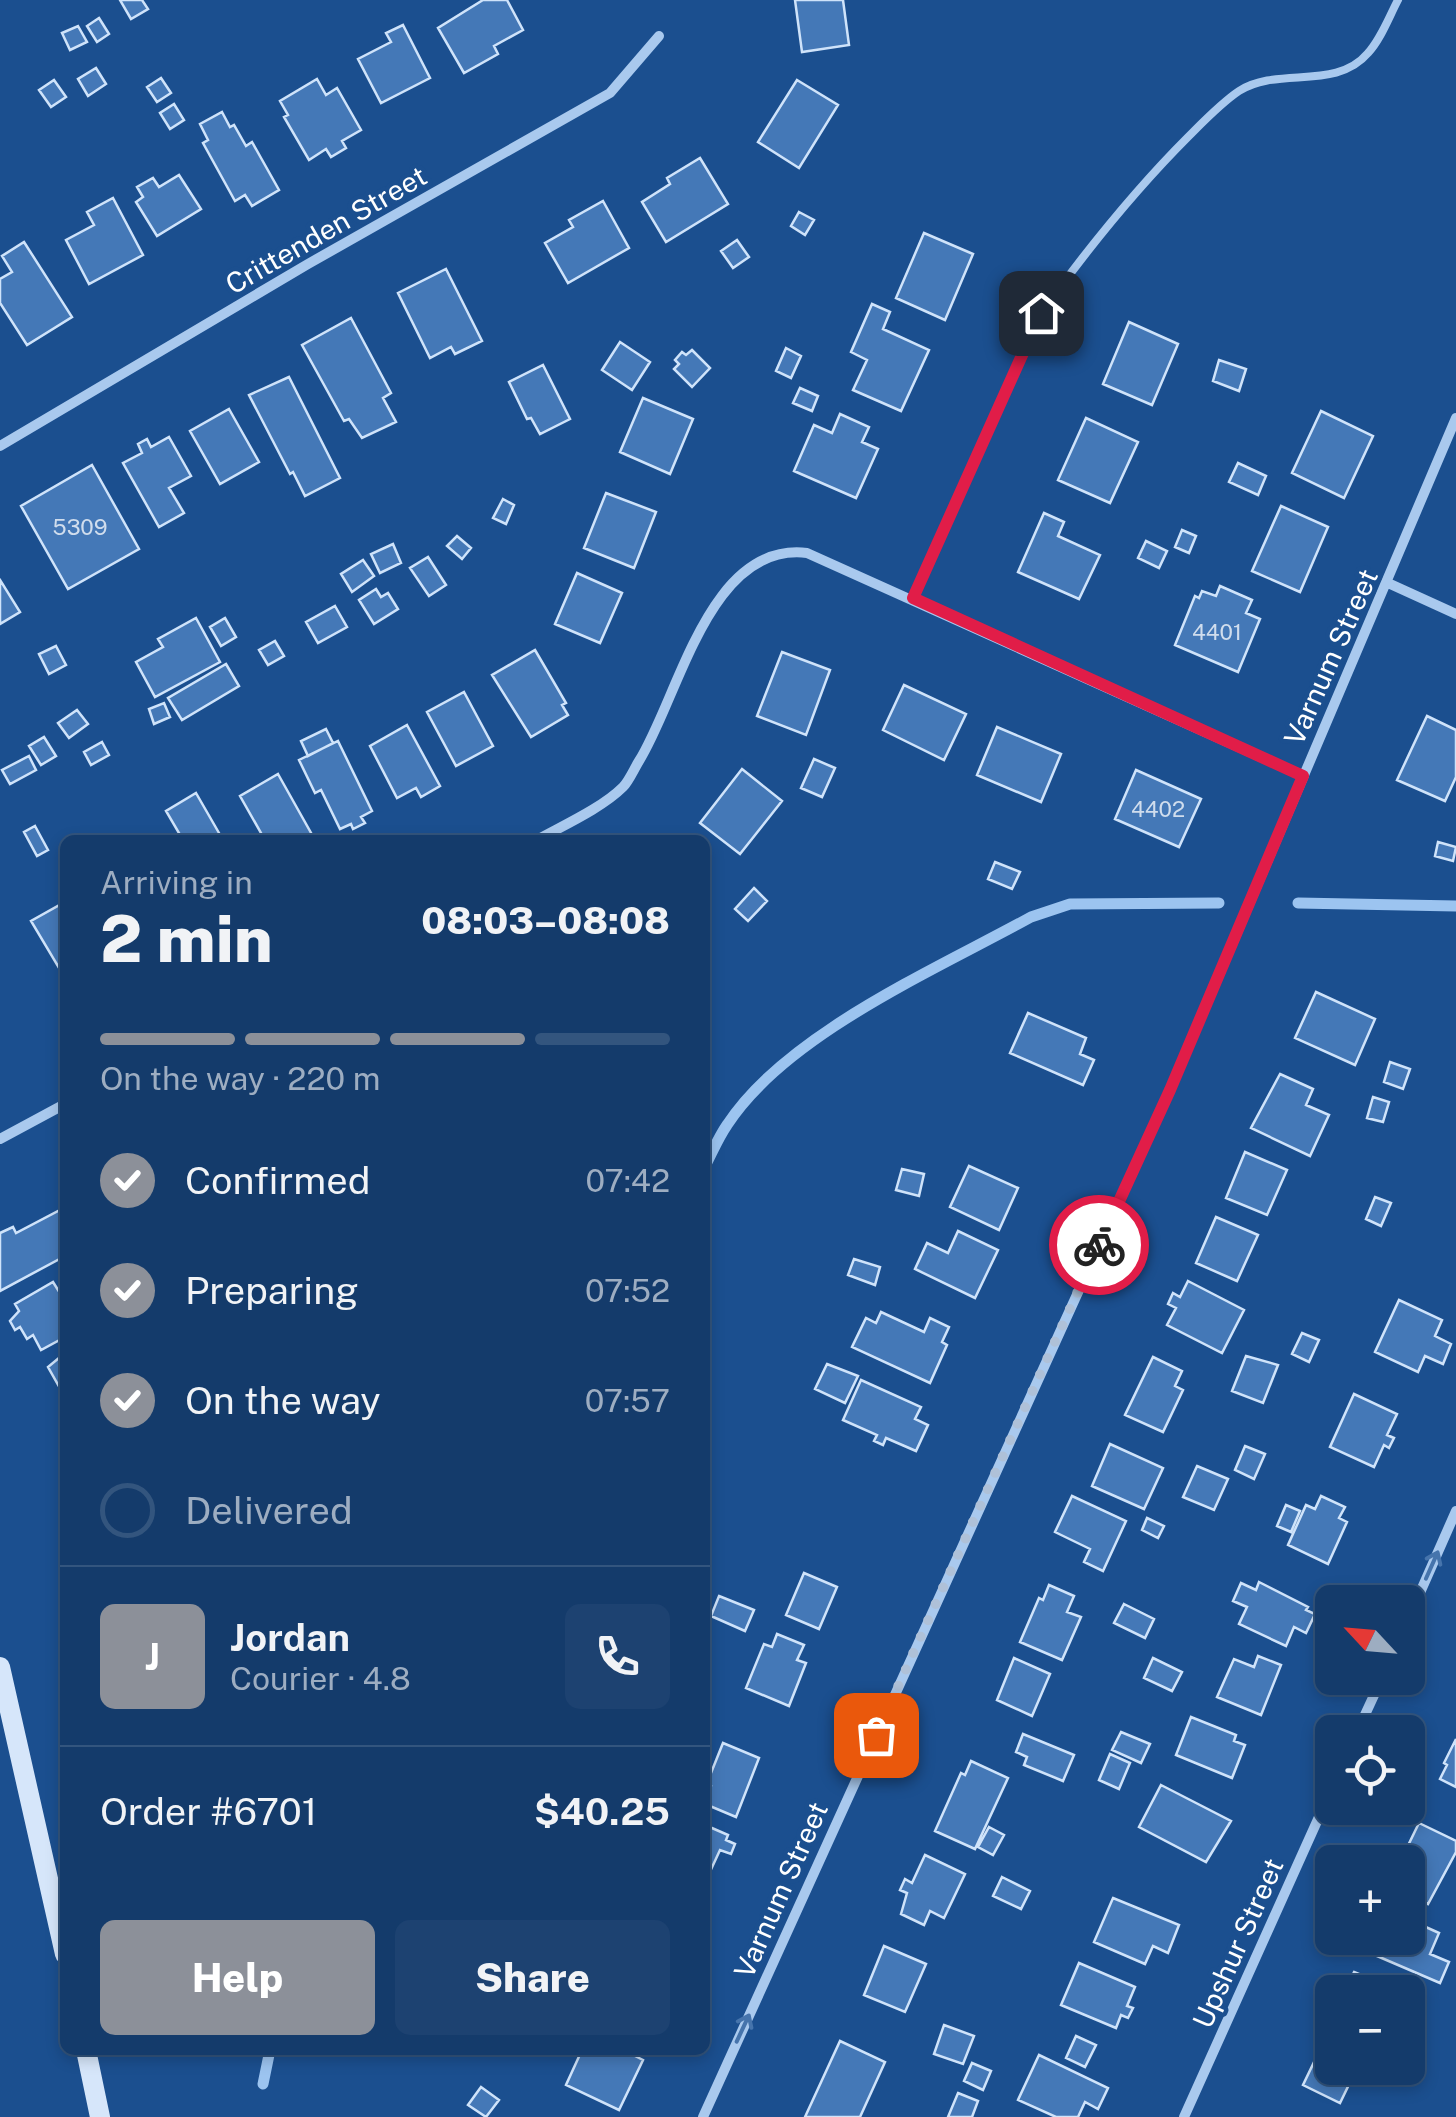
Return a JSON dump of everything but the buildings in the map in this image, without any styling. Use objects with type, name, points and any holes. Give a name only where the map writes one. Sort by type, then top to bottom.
[{"type":"street","name":"Crittenden Street","points":[[0,446],[308,264],[610,93],[659,36]]},
{"type":"street","points":[[913,598],[1041,313]]},
{"type":"street","name":"Varnum Street","points":[[702,2117],[1162,1108],[1456,418]]},
{"type":"street","points":[[545,835],[623,787],[649,745],[705,622],[724,592],[745,570],[765,557],[789,550],[807,553],[913,598],[1303,776]]},
{"type":"street","points":[[1388,583],[1456,614]]},
{"type":"street","points":[[0,1140],[60,1107]]},
{"type":"street","points":[[1423,1585],[1456,1511]]},
{"type":"street","points":[[0,1666],[60,1932]]},
{"type":"street","name":"Upshur Street","points":[[1184,2117],[1315,1825]]},
{"type":"street","points":[[87,2055],[100,2117]]},
{"type":"lane","points":[[1041,313],[1166,158],[1206,118],[1240,90],[1270,76],[1316,76],[1351,68],[1368,53],[1398,0]]},
{"type":"waterway","points":[[710,1156],[727,1125],[753,1092],[786,1061],[866,1006],[1031,917],[1070,904],[1219,903]]},
{"type":"waterway","points":[[1298,903],[1456,906]]},
{"type":"waterway","points":[[263,2084],[269,2055]]},
{"type":"way so far","points":[[876,1735],[1099,1245]]},
{"type":"route","points":[[1041,313],[913,598],[1303,776],[1170,1090],[1099,1245]]}]
